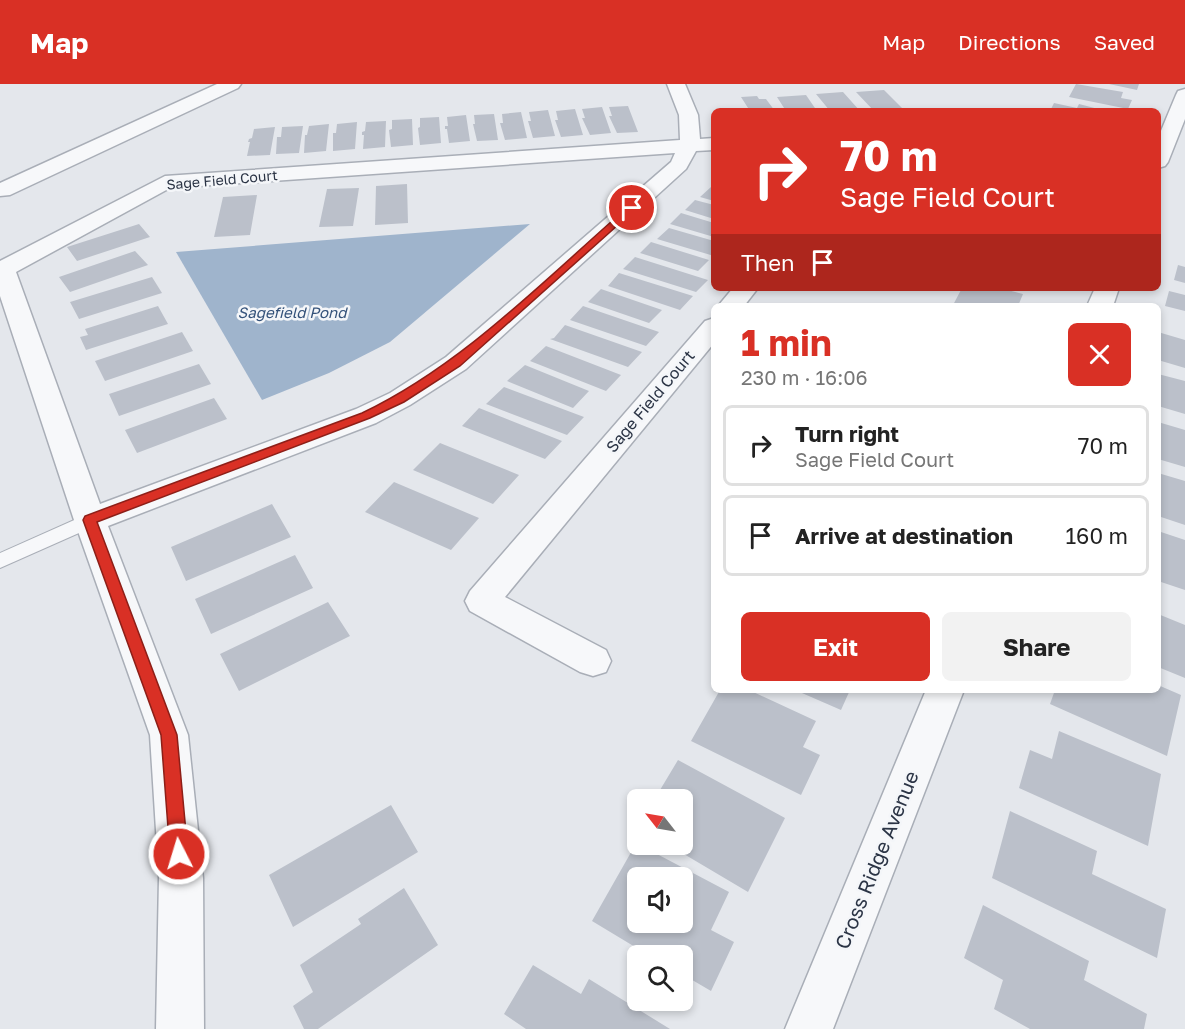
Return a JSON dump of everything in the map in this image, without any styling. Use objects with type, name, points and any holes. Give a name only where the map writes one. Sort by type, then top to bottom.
[{"type":"street","points":[[2,190],[232,84]]},
{"type":"street","points":[[90,520],[366,416],[400,399],[456,363],[702,145],[692,138],[690,115],[676,84]]},
{"type":"street","points":[[1161,155],[1185,95]]},
{"type":"street","name":"Sage Field Court","points":[[180,1029],[181,878],[169,735],[90,520],[3,269],[165,182],[702,145]]},
{"type":"street","points":[[734,303],[744,291]]},
{"type":"street","name":"Sage Field Court","points":[[592,661],[482,601],[711,330]]},
{"type":"street","name":"Cross Ridge Avenue","points":[[809,1029],[944,693]]},
{"type":"lane","points":[[0,561],[90,520]]},
{"type":"water","name":"Sagefield Pond","points":[[530,224],[390,342],[329,373],[262,400],[176,252]]},
{"type":"building","points":[[1076,84],[1123,92],[1121,98],[1132,100],[1128,108],[1123,108],[1069,97]]},
{"type":"building","points":[[1109,84],[1139,84],[1137,90]]},
{"type":"building","points":[[884,90],[902,108],[871,108],[856,92]]},
{"type":"building","points":[[843,92],[857,108],[828,108],[816,94]]},
{"type":"building","points":[[806,95],[815,108],[784,108],[777,97]]},
{"type":"building","points":[[757,96],[759,99],[766,99],[773,108],[748,108],[741,97]]},
{"type":"building","points":[[1054,103],[1077,108],[1052,108]]},
{"type":"building","points":[[1079,104],[1094,108],[1077,108]]},
{"type":"building","points":[[628,106],[638,132],[617,133],[609,116],[612,116],[609,107]]},
{"type":"building","points":[[602,107],[611,133],[590,135],[582,118],[585,118],[582,109]]},
{"type":"building","points":[[575,109],[583,135],[561,137],[555,120],[558,120],[556,111]]},
{"type":"building","points":[[548,110],[555,136],[533,138],[528,121],[531,121],[529,112]]},
{"type":"building","points":[[521,112],[527,138],[505,140],[500,123],[503,123],[502,114]]},
{"type":"building","points":[[494,114],[498,140],[477,141],[473,124],[475,124],[474,115]]},
{"type":"building","points":[[466,115],[470,141],[449,143],[447,129],[445,129],[445,126],[448,126],[447,117]]},
{"type":"building","points":[[439,117],[441,143],[420,145],[418,128],[420,118]]},
{"type":"building","points":[[412,119],[413,145],[391,147],[389,130],[392,129],[392,120]]},
{"type":"building","points":[[386,121],[385,147],[363,149],[364,135],[362,132],[365,131],[366,122]]},
{"type":"building","points":[[357,122],[355,149],[333,151],[333,133],[336,133],[337,124]]},
{"type":"building","points":[[329,124],[326,151],[304,153],[305,135],[307,135],[309,126]]},
{"type":"building","points":[[303,126],[299,153],[276,154],[277,137],[281,137],[282,127]]},
{"type":"building","points":[[275,127],[270,155],[247,156],[250,142],[248,142],[252,138],[254,129]]},
{"type":"building","points":[[407,184],[408,223],[375,225],[376,186]]},
{"type":"building","points":[[711,187],[711,200],[700,197]]},
{"type":"building","points":[[359,188],[353,226],[319,227],[327,189]]},
{"type":"building","points":[[257,195],[250,235],[214,237],[223,197]]},
{"type":"building","points":[[695,200],[711,204],[711,218],[685,210]]},
{"type":"building","points":[[681,213],[711,222],[711,236],[670,224]]},
{"type":"building","points":[[139,224],[150,237],[77,261],[67,247]]},
{"type":"building","points":[[669,228],[711,240],[711,255],[657,239]]},
{"type":"building","points":[[651,242],[709,260],[698,271],[640,253]]},
{"type":"building","points":[[135,251],[148,265],[70,292],[59,277]]},
{"type":"building","points":[[635,257],[708,280],[696,292],[623,269]]},
{"type":"building","points":[[1178,265],[1185,267],[1185,283],[1174,280]]},
{"type":"building","points":[[619,273],[693,296],[680,310],[608,286]]},
{"type":"building","points":[[152,277],[162,293],[79,319],[70,302]]},
{"type":"building","points":[[601,289],[662,310],[649,323],[588,302]]},
{"type":"building","points":[[960,291],[1012,291],[1023,294],[1019,303],[954,303]]},
{"type":"building","points":[[1169,291],[1185,295],[1185,311],[1165,306]]},
{"type":"building","points":[[158,306],[168,324],[86,350],[80,337],[88,335],[85,329]]},
{"type":"building","points":[[583,306],[659,332],[646,346],[570,320]]},
{"type":"building","points":[[565,325],[642,352],[628,367],[550,339],[554,338]]},
{"type":"building","points":[[182,332],[193,351],[105,381],[95,361]]},
{"type":"building","points":[[1161,333],[1185,340],[1185,368],[1161,361]]},
{"type":"building","points":[[546,346],[621,375],[606,391],[530,361]]},
{"type":"building","points":[[199,364],[211,384],[119,416],[109,394]]},
{"type":"building","points":[[525,365],[589,391],[573,408],[507,381]]},
{"type":"building","points":[[1161,375],[1185,381],[1185,414],[1161,407]]},
{"type":"building","points":[[504,387],[584,417],[567,435],[486,404]]},
{"type":"building","points":[[214,398],[227,419],[137,453],[125,430]]},
{"type":"building","points":[[479,408],[562,441],[545,459],[462,426]]},
{"type":"building","points":[[1161,423],[1185,430],[1185,467],[1161,460]]},
{"type":"building","points":[[440,443],[519,475],[493,504],[413,470]]},
{"type":"building","points":[[1161,474],[1185,481],[1185,525],[1161,517]]},
{"type":"building","points":[[394,482],[479,518],[451,550],[365,512]]},
{"type":"building","points":[[272,504],[291,537],[186,581],[171,547]]},
{"type":"building","points":[[1161,532],[1185,540],[1185,590],[1161,582]]},
{"type":"building","points":[[295,555],[313,588],[211,634],[195,599]]},
{"type":"building","points":[[328,602],[350,636],[239,691],[220,654]]},
{"type":"building","points":[[1161,615],[1185,625],[1185,678],[1161,668]]},
{"type":"building","points":[[1161,686],[1181,695],[1167,756],[1050,704],[1054,693],[1161,693]]},
{"type":"building","points":[[718,693],[755,693],[816,721],[803,747],[820,755],[801,795],[691,741]]},
{"type":"building","points":[[802,693],[849,693],[841,710]]},
{"type":"building","points":[[1059,731],[1161,774],[1148,846],[1019,788],[1030,750],[1052,759]]},
{"type":"building","points":[[678,760],[785,818],[748,892],[686,855],[693,855],[693,789],[661,789]]},
{"type":"building","points":[[391,805],[418,852],[293,927],[269,875]]},
{"type":"building","points":[[1010,811],[1097,851],[1092,874],[1166,909],[1157,958],[992,878]]},
{"type":"building","points":[[629,855],[659,855],[682,867],[627,867],[627,933],[693,933],[693,873],[729,892],[711,930],[734,942],[711,991],[693,980],[693,945],[632,945],[592,921]]},
{"type":"building","points":[[404,888],[438,945],[318,1029],[304,1029],[293,1006],[313,992],[300,965],[361,924],[358,919]]},
{"type":"building","points":[[983,905],[1089,961],[1084,980],[1147,1014],[1144,1029],[1030,1029],[994,1009],[1003,980],[964,958]]},
{"type":"building","points":[[533,965],[581,994],[589,979],[627,1002],[627,1011],[641,1011],[670,1029],[526,1029],[504,1014]]},
{"type":"route","points":[[179,854],[169,735],[90,520],[366,416],[400,399],[456,363],[632,208]]}]
